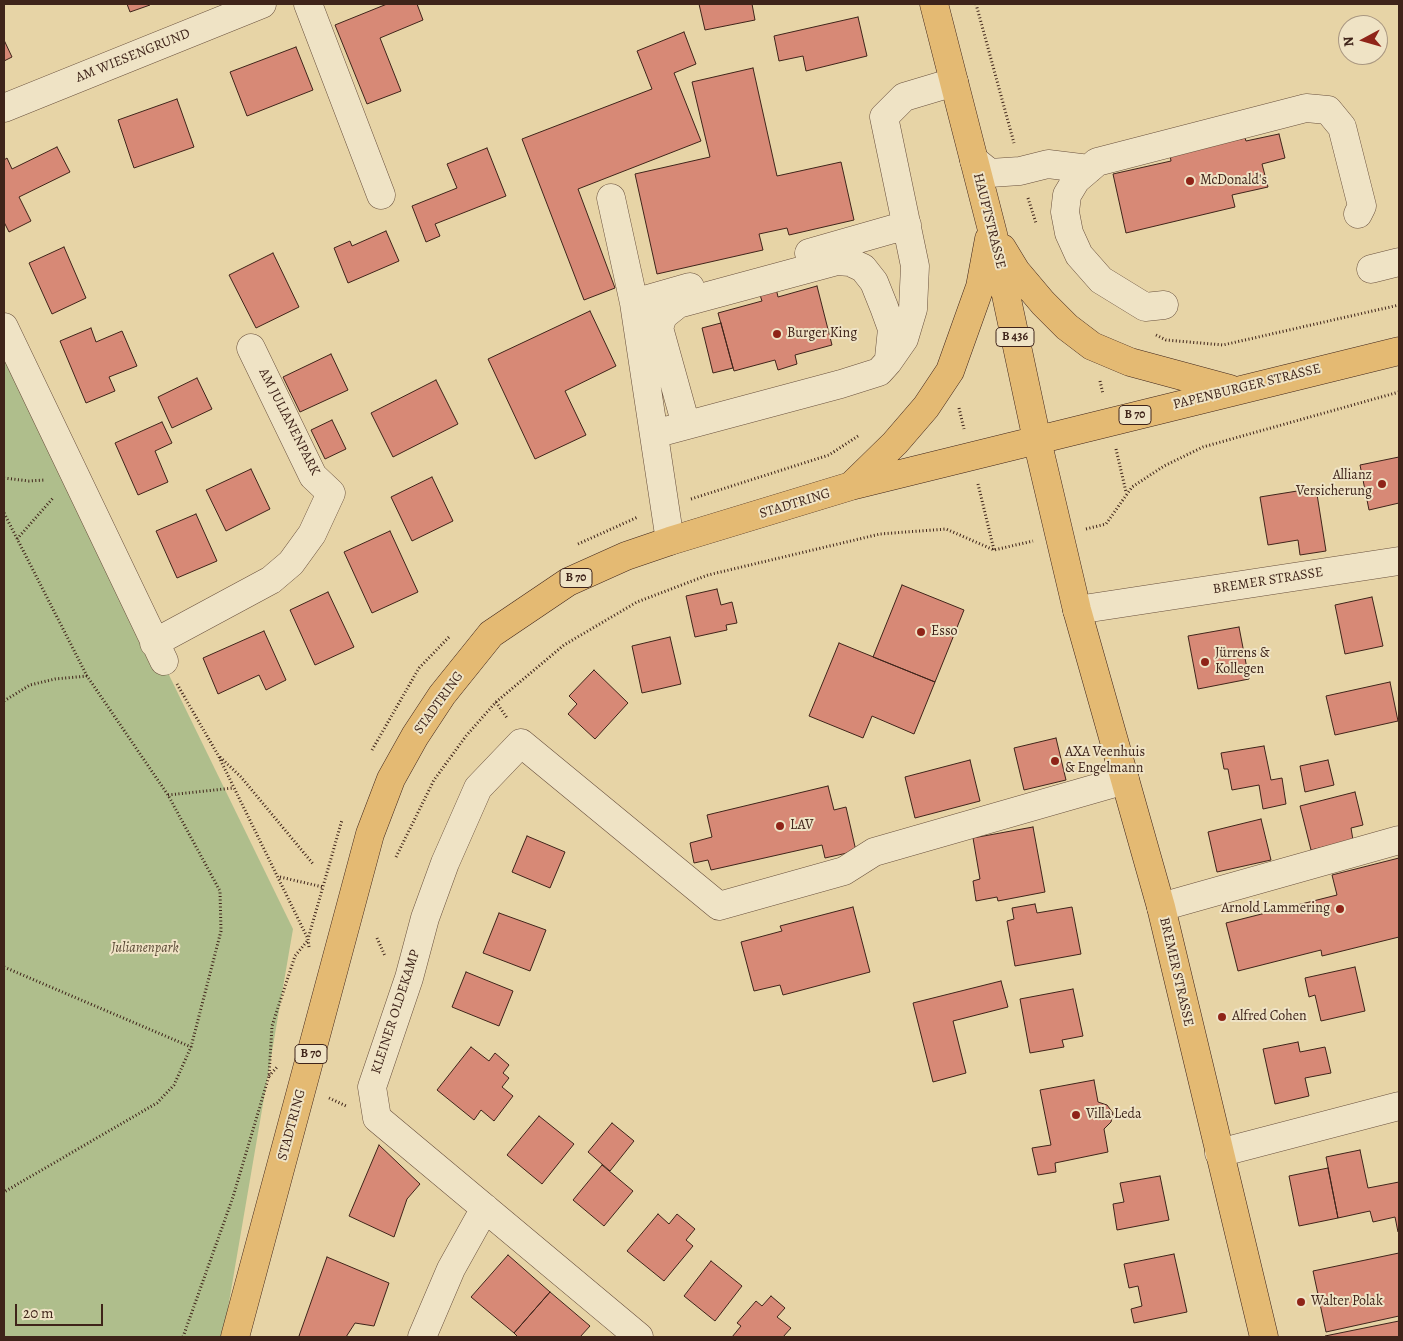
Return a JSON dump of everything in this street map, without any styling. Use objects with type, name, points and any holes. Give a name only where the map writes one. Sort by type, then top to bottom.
[{"type":"main road","name":"HAUPTSTRASSE","points":[[934,4],[992,231],[1037,440]]},
{"type":"main road","points":[[992,231],[1016,271],[1043,303],[1067,327],[1092,346],[1130,362],[1233,390]]},
{"type":"main road","name":"B 436","points":[[851,486],[895,443],[920,414],[950,371],[980,287],[992,231]]},
{"type":"main road","name":"PAPENBURGER STRASSE","points":[[1037,440],[1399,350]]},
{"type":"main road","name":"STADTRING","points":[[236,1337],[370,834],[391,779],[415,736],[442,695],[491,634],[568,582],[626,556],[851,486],[1037,440]]},
{"type":"main road","name":"BREMER STRASSE","points":[[1037,440],[1077,610],[1161,907],[1264,1337]]},
{"type":"street","name":"AM WIESENGRUND","points":[[4,108],[262,4]]},
{"type":"street","points":[[308,4],[381,195]]},
{"type":"street","points":[[654,434],[841,384],[883,367],[904,339],[913,309],[915,266],[884,117],[904,96],[954,82]]},
{"type":"street","points":[[1164,306],[1145,307],[1101,280],[1079,255],[1068,233],[1065,212],[1068,195],[1076,180],[1097,162],[1306,108],[1328,110],[1342,127],[1362,206],[1358,214]]},
{"type":"street","points":[[974,160],[990,173],[1020,171],[1048,164],[1089,169]]},
{"type":"street","points":[[611,198],[634,303],[670,541]]},
{"type":"street","points":[[634,303],[907,225]]},
{"type":"street","points":[[686,426],[659,328],[663,316],[678,304],[837,261],[850,262],[863,268],[874,282],[892,329],[883,367]]},
{"type":"street","points":[[1371,269],[1399,262]]},
{"type":"street","points":[[4,327],[159,652]]},
{"type":"street","name":"AM JULIANENPARK","points":[[159,652],[271,580],[292,563],[312,534],[331,493],[313,476],[251,348]]},
{"type":"street","name":"BREMER STRASSE","points":[[1077,610],[1399,561]]},
{"type":"street","name":"KLEINER OLDEKAMP","points":[[639,1337],[377,1118],[372,1087],[409,978],[424,918],[444,863],[478,788],[521,743],[720,906],[844,871],[874,852],[1125,780]]},
{"type":"street","points":[[1161,907],[1399,840]]},
{"type":"street","points":[[1219,1153],[1399,1106]]},
{"type":"street","points":[[422,1337],[451,1269],[485,1208]]},
{"type":"path","points":[[1149,333],[1166,340],[1223,345],[1399,305]]},
{"type":"path","points":[[1106,524],[1126,492],[1132,487],[1164,466],[1203,447],[1399,392]]},
{"type":"path","points":[[4,478],[29,481],[76,477]]},
{"type":"path","points":[[17,539],[49,502],[76,477]]},
{"type":"path","points":[[4,513],[87,676],[168,795],[220,891],[221,932],[191,1047],[174,1086],[157,1103],[4,1192]]},
{"type":"path","points":[[392,864],[434,780],[466,736],[496,702],[564,645],[637,602],[708,575],[880,534],[946,529],[994,550]]},
{"type":"path","points":[[159,652],[218,755],[308,939],[295,956],[272,1026],[269,1076],[233,1197],[183,1337]]},
{"type":"path","points":[[4,701],[30,685],[55,679],[87,676]]},
{"type":"path","points":[[218,755],[241,777],[314,864]]},
{"type":"path","points":[[168,795],[233,788]]},
{"type":"path","points":[[279,877],[323,887]]},
{"type":"path","points":[[4,966],[191,1047]]},
{"type":"path","points":[[325,1108],[330,1089]]},
{"type":"green space","name":"Julianenpark","points":[[4,337],[293,929],[223,1337],[4,1337]]},
{"type":"building","points":[[127,4],[149,4],[150,5],[130,12]]},
{"type":"building","points":[[387,4],[417,4],[423,20],[380,38],[401,91],[367,104],[335,25]]},
{"type":"building","points":[[699,4],[752,4],[755,20],[705,30]]},
{"type":"building","points":[[858,17],[867,56],[806,71],[803,56],[779,61],[774,36]]},
{"type":"building","points":[[684,32],[696,64],[674,73],[701,141],[578,189],[615,288],[584,300],[522,139],[652,89],[637,51]]},
{"type":"building","points":[[4,40],[12,57],[4,61]]},
{"type":"building","points":[[296,47],[313,90],[247,116],[230,72]]},
{"type":"building","points":[[753,68],[777,176],[841,162],[854,220],[789,235],[787,228],[759,234],[763,250],[657,274],[635,174],[710,157],[692,82]]},
{"type":"building","points":[[177,99],[194,147],[134,168],[118,120]]},
{"type":"building","name":"McDonald's","points":[[1279,134],[1285,158],[1262,164],[1268,187],[1232,195],[1235,207],[1126,233],[1113,174],[1171,161],[1170,155],[1245,138],[1246,141]]},
{"type":"building","points":[[57,147],[70,172],[19,197],[31,221],[9,232],[4,222],[4,160],[7,158],[12,169]]},
{"type":"building","points":[[487,148],[506,196],[435,224],[440,236],[426,242],[412,206],[457,188],[447,164]]},
{"type":"building","points":[[386,231],[399,261],[348,283],[334,248],[350,241],[352,246]]},
{"type":"building","points":[[64,247],[86,298],[52,314],[29,263]]},
{"type":"building","points":[[273,253],[299,307],[256,328],[229,275]]},
{"type":"building","name":"Burger King","points":[[817,286],[832,345],[795,355],[797,364],[778,370],[775,360],[734,371],[718,313],[762,301],[759,292],[776,288],[778,297]]},
{"type":"building","points":[[590,311],[616,366],[565,391],[586,435],[535,459],[488,359]]},
{"type":"building","points":[[721,323],[733,368],[713,373],[702,328]]},
{"type":"building","points":[[91,328],[96,342],[122,331],[137,366],[109,377],[115,391],[86,403],[60,341]]},
{"type":"building","points":[[331,354],[348,390],[300,412],[283,377]]},
{"type":"building","points":[[197,378],[212,409],[172,428],[158,397]]},
{"type":"building","points":[[436,380],[458,424],[393,457],[371,413]]},
{"type":"building","points":[[332,420],[346,449],[325,459],[311,430]]},
{"type":"building","points":[[162,422],[172,443],[155,451],[168,482],[138,495],[115,443]]},
{"type":"building","name":"Allianz Versicherung","points":[[1399,457],[1399,503],[1369,510],[1360,465]]},
{"type":"building","points":[[251,469],[270,509],[226,531],[206,490]]},
{"type":"building","points":[[432,477],[453,521],[412,541],[391,497]]},
{"type":"building","points":[[1316,488],[1326,551],[1300,555],[1298,540],[1268,545],[1260,497]]},
{"type":"building","points":[[196,514],[217,561],[177,578],[156,531]]},
{"type":"building","points":[[390,531],[418,592],[372,613],[344,552]]},
{"type":"building","points":[[902,585],[964,610],[935,682],[873,657]]},
{"type":"building","points":[[717,589],[721,605],[732,602],[737,623],[726,625],[727,630],[695,637],[686,596]]},
{"type":"building","points":[[328,592],[354,647],[315,665],[290,610]]},
{"type":"building","points":[[1372,597],[1383,646],[1345,654],[1335,605]]},
{"type":"building","points":[[1239,627],[1249,679],[1198,689],[1188,636]]},
{"type":"building","points":[[264,631],[286,680],[266,690],[259,675],[218,694],[203,658]]},
{"type":"building","points":[[670,637],[681,684],[642,693],[632,646]]},
{"type":"building","points":[[839,643],[935,682],[914,734],[872,716],[863,738],[809,716]]},
{"type":"building","points":[[594,670],[628,703],[595,739],[568,714],[577,704],[569,696]]},
{"type":"building","points":[[1390,682],[1398,721],[1335,735],[1326,696]]},
{"type":"building","points":[[1056,738],[1066,780],[1024,790],[1014,748]]},
{"type":"building","points":[[1264,746],[1271,780],[1282,778],[1286,804],[1263,809],[1259,785],[1232,790],[1228,769],[1224,769],[1221,753]]},
{"type":"building","points":[[970,760],[980,801],[915,818],[905,777]]},
{"type":"building","points":[[1328,760],[1334,785],[1305,792],[1300,766]]},
{"type":"building","name":"LAV","points":[[828,786],[834,810],[846,807],[856,851],[825,858],[822,845],[711,870],[708,860],[694,863],[690,843],[712,837],[707,815]]},
{"type":"building","points":[[1355,792],[1363,825],[1351,828],[1353,840],[1311,850],[1300,806]]},
{"type":"building","points":[[1261,819],[1271,860],[1217,872],[1208,832]]},
{"type":"building","points":[[1033,827],[1045,892],[998,901],[997,897],[976,901],[973,881],[980,879],[973,838]]},
{"type":"building","points":[[527,836],[565,852],[550,888],[512,872]]},
{"type":"building","name":"Arnold Lammering","points":[[1399,858],[1399,937],[1322,956],[1321,950],[1238,971],[1226,923],[1337,895],[1332,875]]},
{"type":"building","points":[[1035,904],[1037,913],[1072,907],[1081,954],[1015,966],[1007,921],[1014,919],[1012,908]]},
{"type":"building","points":[[853,907],[870,972],[783,995],[780,985],[754,991],[741,942],[782,931],[780,926]]},
{"type":"building","points":[[499,913],[546,930],[530,971],[483,953]]},
{"type":"building","points":[[1355,967],[1365,1011],[1321,1021],[1315,995],[1309,997],[1305,978]]},
{"type":"building","points":[[466,972],[513,991],[499,1026],[452,1007]]},
{"type":"building","points":[[1001,981],[1008,1007],[953,1021],[966,1073],[933,1082],[913,1003]]},
{"type":"building","points":[[1073,989],[1083,1036],[1062,1040],[1064,1047],[1030,1053],[1020,999]]},
{"type":"building","points":[[1298,1042],[1300,1052],[1325,1047],[1331,1073],[1305,1078],[1309,1096],[1275,1104],[1263,1049]]},
{"type":"building","points":[[471,1047],[489,1061],[495,1053],[509,1065],[503,1073],[509,1078],[502,1087],[513,1096],[494,1121],[481,1110],[474,1120],[437,1090]]},
{"type":"building","points":[[1094,1080],[1098,1102],[1107,1105],[1113,1113],[1111,1122],[1104,1129],[1108,1152],[1055,1163],[1056,1172],[1038,1175],[1032,1148],[1051,1145],[1040,1090]]},
{"type":"building","points":[[539,1116],[574,1144],[542,1184],[507,1155]]},
{"type":"building","points":[[612,1123],[634,1141],[610,1171],[588,1152]]},
{"type":"building","points":[[379,1145],[420,1184],[407,1199],[394,1237],[349,1216]]},
{"type":"building","points":[[1360,1150],[1368,1188],[1399,1182],[1398,1232],[1395,1217],[1373,1222],[1370,1211],[1338,1218],[1326,1157]]},
{"type":"building","points":[[602,1165],[633,1191],[604,1226],[573,1200]]},
{"type":"building","points":[[1328,1168],[1338,1218],[1299,1226],[1289,1176]]},
{"type":"building","points":[[1160,1176],[1169,1220],[1117,1230],[1113,1204],[1124,1202],[1120,1183]]},
{"type":"building","points":[[658,1214],[669,1224],[677,1214],[695,1229],[686,1240],[693,1246],[664,1281],[627,1251]]},
{"type":"building","points":[[1399,1253],[1399,1316],[1326,1332],[1313,1271]]},
{"type":"building","points":[[1174,1254],[1187,1312],[1134,1323],[1131,1309],[1142,1306],[1138,1286],[1129,1288],[1124,1264]]},
{"type":"building","points":[[508,1255],[550,1292],[514,1333],[471,1297]]},
{"type":"building","points":[[327,1257],[389,1283],[374,1326],[355,1323],[346,1337],[299,1336]]},
{"type":"building","points":[[711,1261],[742,1286],[715,1321],[684,1296]]},
{"type":"building","points":[[550,1292],[590,1326],[580,1337],[518,1337],[514,1333]]},
{"type":"building","points":[[771,1296],[785,1308],[777,1317],[791,1328],[783,1337],[732,1337],[741,1326],[737,1323],[756,1301],[762,1306]]},
{"type":"building","points":[[1399,1321],[1399,1337],[1325,1337],[1325,1336]]},
{"type":"place","name":"McDonald's","points":[[1190,181]]},
{"type":"place","name":"Burger King","points":[[777,334]]},
{"type":"place","name":"Allianz Versicherung","points":[[1382,484]]},
{"type":"place","name":"Esso","points":[[921,632]]},
{"type":"place","name":"Jürrens & Kollegen","points":[[1205,662]]},
{"type":"place","name":"AXA Veenhuis & Engelmann","points":[[1055,761]]},
{"type":"place","name":"LAV","points":[[780,826]]},
{"type":"place","name":"Arnold Lammering","points":[[1340,909]]},
{"type":"place","name":"Alfred Cohen","points":[[1222,1017]]},
{"type":"place","name":"Villa Leda","points":[[1076,1115]]},
{"type":"place","name":"Walter Polak","points":[[1301,1302]]}]
